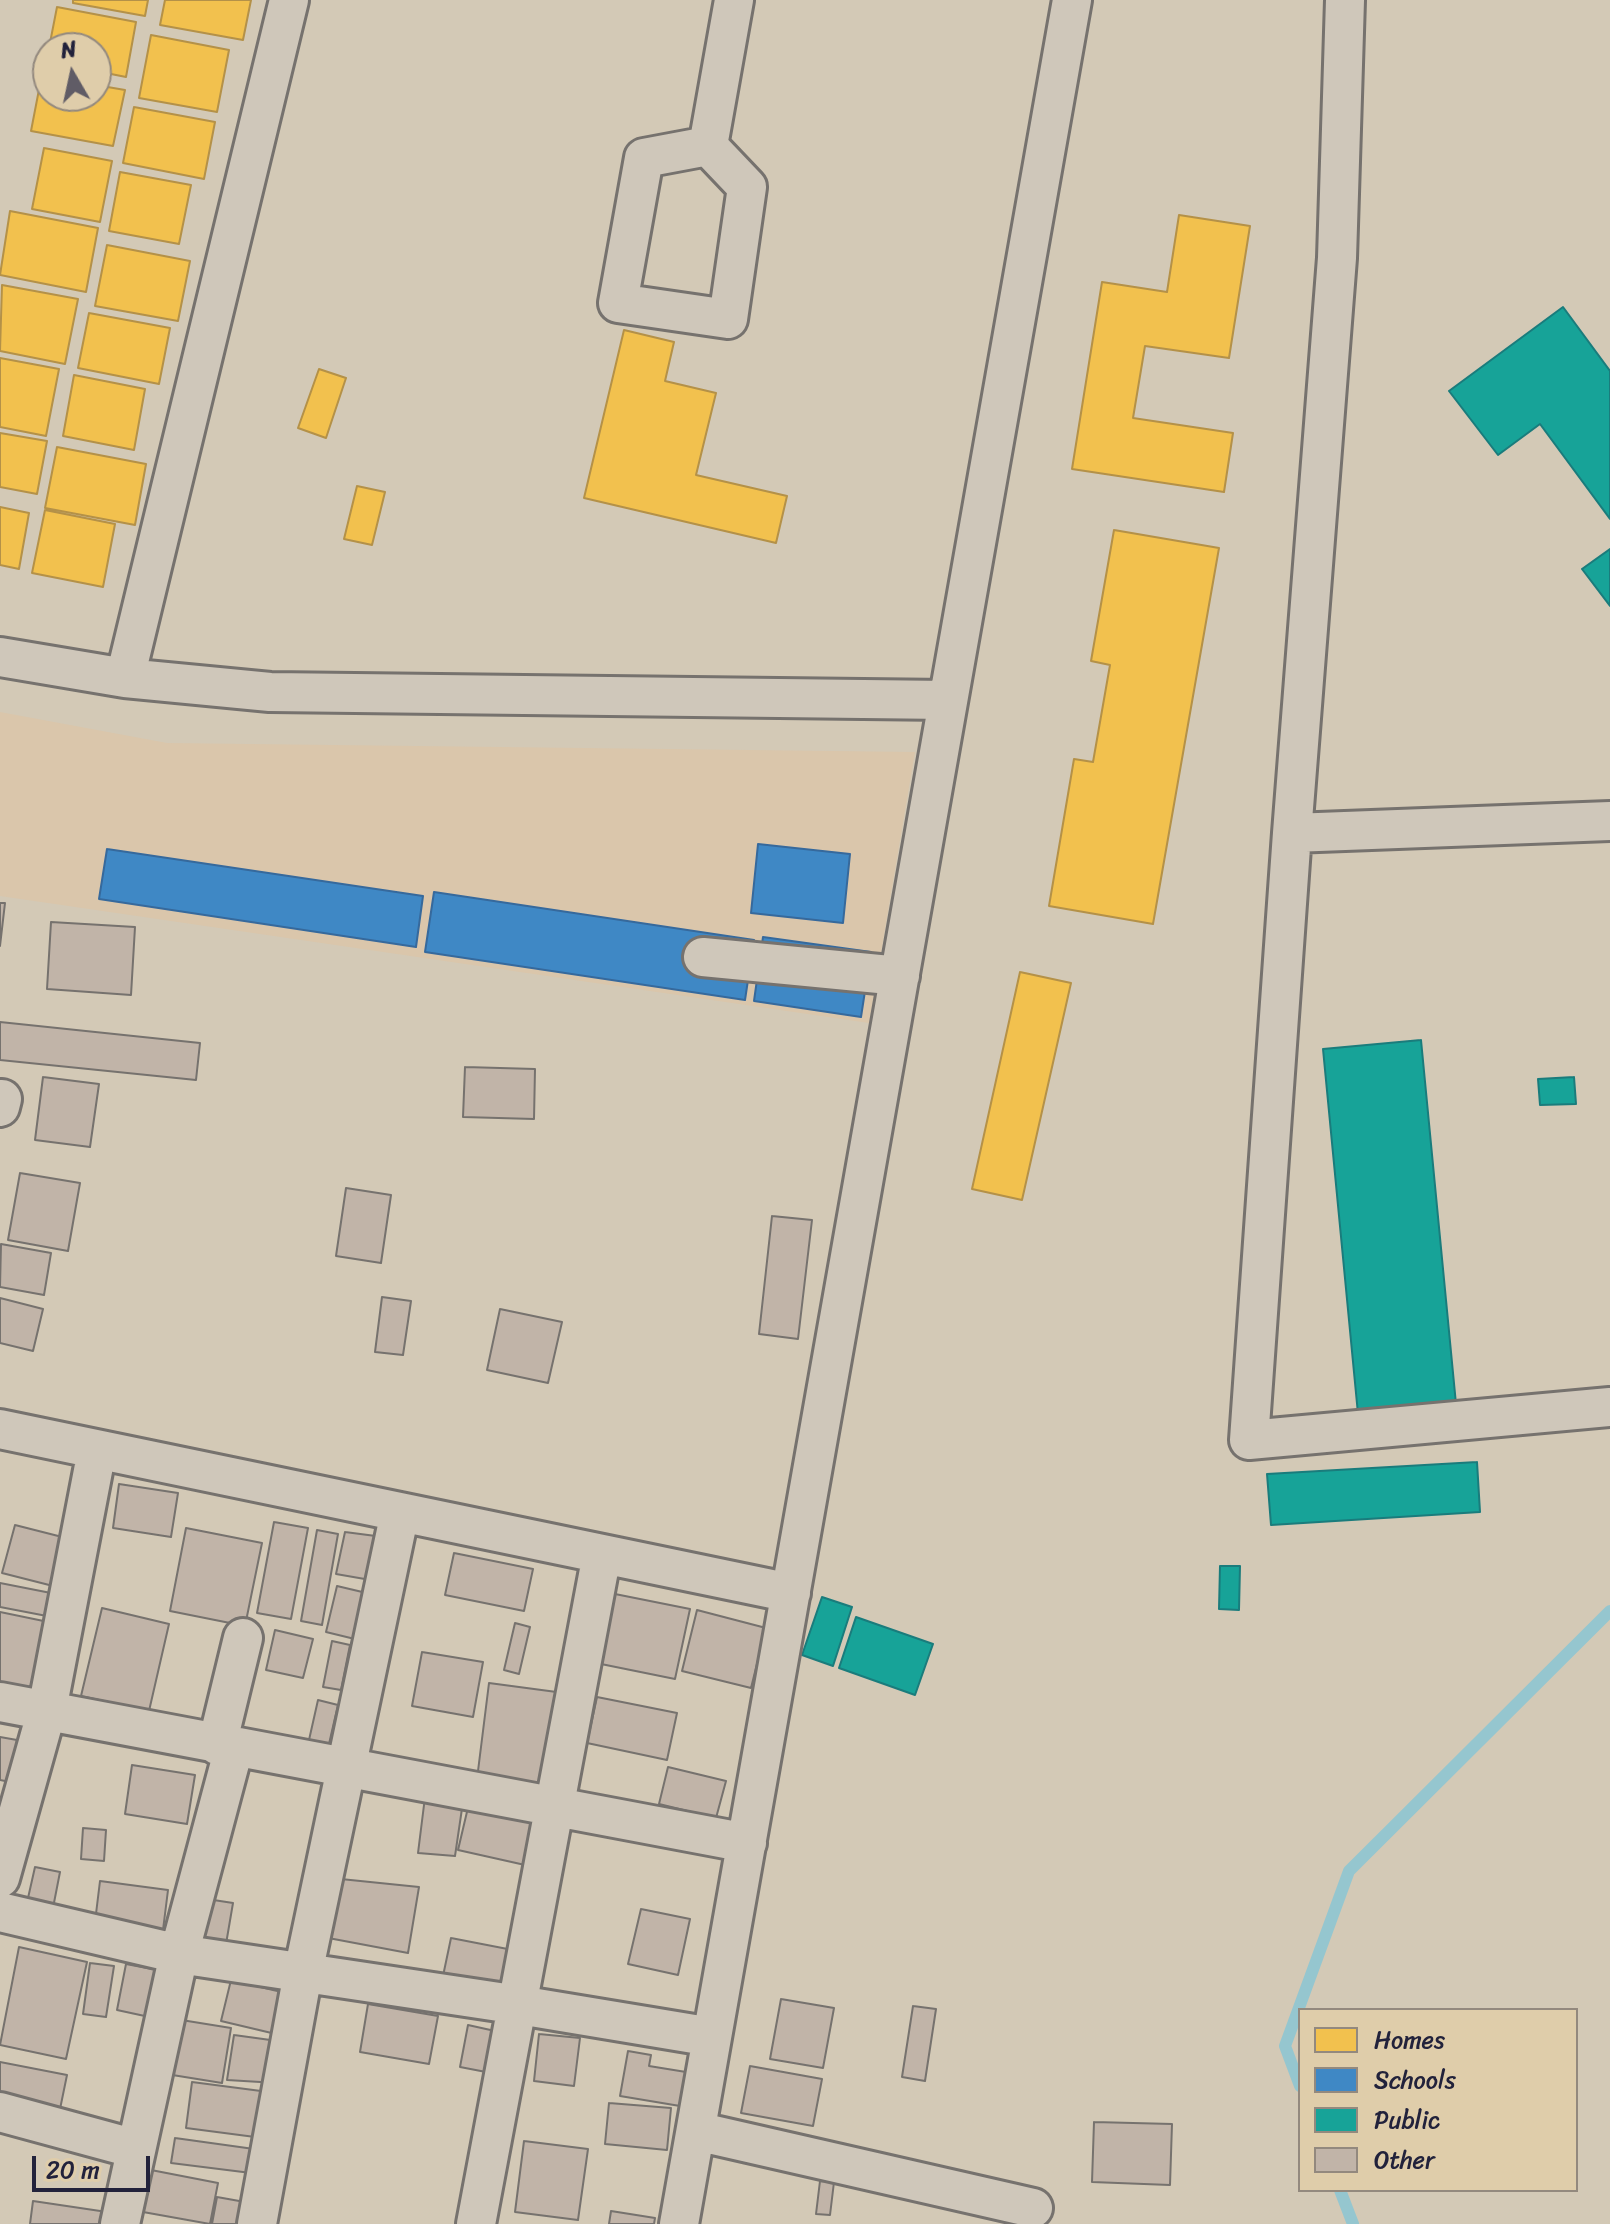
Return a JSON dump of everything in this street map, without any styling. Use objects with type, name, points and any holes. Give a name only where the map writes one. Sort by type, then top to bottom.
[{"type":"street","points":[[125,678],[289,0]]},
{"type":"street","points":[[708,146],[734,0]]},
{"type":"street","points":[[679,2224],[1072,0]]},
{"type":"street","points":[[1345,0],[1337,258],[1249,1440],[1610,1407]]},
{"type":"street","points":[[708,146],[747,187],[728,319],[618,303],[644,158],[708,146]]},
{"type":"street","points":[[0,657],[125,678],[270,692],[948,700]]},
{"type":"street","points":[[1292,833],[1610,821]]},
{"type":"street","points":[[703,957],[900,976]]},
{"type":"street","points":[[0,1429],[791,1593]]},
{"type":"street","points":[[0,1878],[47,1710],[97,1450]]},
{"type":"street","points":[[257,2224],[303,1973],[400,1512]]},
{"type":"street","points":[[476,2224],[602,1554]]},
{"type":"street","points":[[120,2224],[226,1746],[243,1638]]},
{"type":"street","points":[[0,1702],[747,1843]]},
{"type":"street","points":[[0,1912],[179,1954],[712,2037]]},
{"type":"street","points":[[0,2112],[136,2149]]},
{"type":"street","points":[[696,2131],[1033,2208]]},
{"type":"shaded area","points":[[0,712],[167,743],[915,752],[869,1023],[0,896]]},
{"type":"building: Homes","points":[[73,0],[148,0],[145,16],[73,3]]},
{"type":"building: Homes","points":[[165,0],[251,0],[243,40],[160,25]]},
{"type":"building: Homes","points":[[57,7],[136,22],[126,77],[112,74],[112,32],[52,32]]},
{"type":"building: Homes","points":[[151,35],[229,50],[217,112],[139,98]]},
{"type":"building: Homes","points":[[112,88],[125,90],[113,146],[31,131],[35,112],[112,112]]},
{"type":"building: Homes","points":[[134,107],[215,122],[204,179],[123,163]]},
{"type":"building: Homes","points":[[44,148],[112,161],[100,222],[32,209]]},
{"type":"building: Homes","points":[[120,172],[191,185],[179,244],[109,231]]},
{"type":"building: Homes","points":[[10,211],[98,228],[86,292],[0,275]]},
{"type":"building: Homes","points":[[1179,215],[1250,226],[1229,358],[1145,346],[1133,418],[1233,433],[1224,492],[1072,469],[1102,282],[1167,292]]},
{"type":"building: Homes","points":[[107,245],[190,261],[178,321],[95,306]]},
{"type":"building: Homes","points":[[2,285],[78,299],[65,364],[0,351]]},
{"type":"building: Homes","points":[[89,313],[170,328],[159,384],[78,368]]},
{"type":"building: Homes","points":[[624,330],[674,342],[665,381],[716,393],[696,475],[787,496],[776,543],[584,498]]},
{"type":"building: Homes","points":[[0,358],[59,369],[46,436],[0,427]]},
{"type":"building: Homes","points":[[319,369],[346,378],[326,438],[298,428]]},
{"type":"building: Homes","points":[[74,375],[145,389],[134,450],[63,436]]},
{"type":"building: Homes","points":[[0,433],[47,441],[37,494],[0,487]]},
{"type":"building: Homes","points":[[57,447],[146,464],[135,525],[45,508]]},
{"type":"building: Homes","points":[[357,486],[385,492],[372,545],[344,539]]},
{"type":"building: Homes","points":[[0,507],[29,513],[19,569],[0,565]]},
{"type":"building: Homes","points":[[45,510],[115,524],[103,587],[32,573]]},
{"type":"building: Homes","points":[[1114,530],[1219,548],[1153,924],[1049,906],[1074,759],[1093,762],[1110,665],[1091,661]]},
{"type":"building: Homes","points":[[1020,972],[1071,983],[1022,1200],[972,1189]]},
{"type":"building: Schools","points":[[758,844],[850,854],[843,923],[751,913]]},
{"type":"building: Schools","points":[[107,849],[423,896],[416,947],[99,899]]},
{"type":"building: Schools","points":[[434,892],[754,940],[745,1000],[425,952]]},
{"type":"building: Schools","points":[[763,937],[871,952],[861,1017],[754,1001]]},
{"type":"building: Public","points":[[1563,307],[1610,371],[1610,519],[1540,424],[1498,455],[1449,391]]},
{"type":"building: Public","points":[[1610,549],[1610,606],[1582,569]]},
{"type":"building: Public","points":[[1421,1040],[1456,1404],[1358,1414],[1323,1049]]},
{"type":"building: Public","points":[[1574,1077],[1576,1104],[1540,1105],[1538,1079]]},
{"type":"building: Public","points":[[1477,1462],[1480,1512],[1271,1525],[1267,1474]]},
{"type":"building: Public","points":[[1220,1566],[1240,1566],[1239,1610],[1219,1609]]},
{"type":"building: Public","points":[[822,1597],[852,1607],[833,1666],[802,1655]]},
{"type":"building: Public","points":[[856,1617],[933,1644],[915,1695],[839,1668]]},
{"type":"building: Other","points":[[0,903],[5,903],[0,946]]},
{"type":"building: Other","points":[[51,922],[135,927],[131,995],[47,989]]},
{"type":"building: Other","points":[[0,1022],[200,1043],[196,1080],[0,1060]]},
{"type":"building: Other","points":[[465,1067],[535,1069],[534,1119],[463,1117]]},
{"type":"building: Other","points":[[43,1077],[99,1084],[90,1147],[35,1140]]},
{"type":"building: Other","points":[[20,1173],[80,1183],[68,1251],[8,1240]]},
{"type":"building: Other","points":[[346,1188],[391,1195],[381,1263],[336,1256]]},
{"type":"building: Other","points":[[772,1216],[812,1220],[798,1339],[759,1334]]},
{"type":"building: Other","points":[[1,1244],[51,1253],[44,1295],[0,1287]]},
{"type":"building: Other","points":[[382,1297],[411,1301],[403,1355],[375,1352]]},
{"type":"building: Other","points":[[0,1298],[43,1309],[33,1351],[0,1343]]},
{"type":"building: Other","points":[[500,1309],[562,1322],[548,1383],[487,1370]]},
{"type":"building: Other","points":[[119,1484],[178,1493],[171,1537],[113,1528]]},
{"type":"building: Other","points":[[274,1522],[308,1528],[291,1619],[257,1613]]},
{"type":"building: Other","points":[[15,1525],[74,1540],[61,1588],[2,1573]]},
{"type":"building: Other","points":[[186,1528],[262,1543],[245,1626],[170,1611]]},
{"type":"building: Other","points":[[317,1530],[338,1534],[322,1625],[301,1621]]},
{"type":"building: Other","points":[[345,1532],[391,1538],[382,1582],[336,1574]]},
{"type":"building: Other","points":[[454,1553],[533,1569],[524,1611],[445,1595]]},
{"type":"building: Other","points":[[0,1583],[56,1594],[52,1617],[0,1607]]},
{"type":"building: Other","points":[[337,1586],[375,1595],[363,1641],[326,1632]]},
{"type":"building: Other","points":[[615,1594],[690,1609],[675,1679],[601,1664]]},
{"type":"building: Other","points":[[102,1608],[169,1624],[149,1711],[81,1696]]},
{"type":"building: Other","points":[[697,1610],[766,1628],[751,1688],[682,1671]]},
{"type":"building: Other","points":[[0,1612],[58,1624],[42,1699],[0,1691]]},
{"type":"building: Other","points":[[515,1623],[530,1627],[519,1674],[504,1670]]},
{"type":"building: Other","points":[[275,1630],[313,1639],[303,1678],[266,1670]]},
{"type":"building: Other","points":[[332,1641],[350,1645],[341,1690],[323,1687]]},
{"type":"building: Other","points":[[422,1652],[483,1662],[473,1717],[412,1706]]},
{"type":"building: Other","points":[[489,1683],[564,1693],[550,1796],[476,1787]]},
{"type":"building: Other","points":[[597,1697],[677,1713],[667,1760],[587,1743]]},
{"type":"building: Other","points":[[318,1700],[338,1705],[329,1744],[309,1740]]},
{"type":"building: Other","points":[[0,1737],[17,1740],[10,1782],[0,1780]]},
{"type":"building: Other","points":[[132,1765],[195,1775],[187,1824],[125,1814]]},
{"type":"building: Other","points":[[668,1767],[726,1781],[716,1818],[659,1804]]},
{"type":"building: Other","points":[[426,1789],[464,1795],[455,1856],[418,1853]]},
{"type":"building: Other","points":[[470,1799],[536,1814],[525,1865],[458,1850]]},
{"type":"building: Other","points":[[83,1828],[106,1830],[104,1861],[81,1859]]},
{"type":"building: Other","points":[[35,1867],[60,1872],[52,1913],[26,1907]]},
{"type":"building: Other","points":[[331,1878],[419,1887],[408,1953],[323,1937]]},
{"type":"building: Other","points":[[100,1881],[168,1890],[163,1930],[95,1922]]},
{"type":"building: Other","points":[[207,1899],[233,1903],[226,1944],[201,1940]]},
{"type":"building: Other","points":[[641,1909],[690,1919],[678,1975],[628,1964]]},
{"type":"building: Other","points":[[451,1938],[523,1952],[515,1991],[443,1976]]},
{"type":"building: Other","points":[[19,1947],[87,1962],[66,2059],[0,2045]]},
{"type":"building: Other","points":[[90,1963],[114,1966],[106,2017],[83,2014]]},
{"type":"building: Other","points":[[126,1964],[163,1971],[154,2018],[117,2010]]},
{"type":"building: Other","points":[[231,1980],[290,1994],[280,2035],[221,2021]]},
{"type":"building: Other","points":[[781,1999],[834,2008],[823,2068],[770,2059]]},
{"type":"building: Other","points":[[368,2004],[438,2016],[429,2064],[360,2052]]},
{"type":"building: Other","points":[[913,2006],[936,2009],[925,2081],[902,2077]]},
{"type":"building: Other","points":[[169,2018],[231,2028],[222,2083],[160,2073]]},
{"type":"building: Other","points":[[468,2025],[495,2031],[486,2072],[460,2067]]},
{"type":"building: Other","points":[[539,2034],[580,2038],[574,2086],[534,2081]]},
{"type":"building: Other","points":[[234,2035],[285,2042],[277,2083],[227,2080]]},
{"type":"building: Other","points":[[628,2051],[651,2055],[649,2066],[686,2072],[680,2106],[620,2096]]},
{"type":"building: Other","points":[[0,2062],[67,2075],[59,2114],[0,2102]]},
{"type":"building: Other","points":[[750,2066],[822,2079],[813,2126],[741,2113]]},
{"type":"building: Other","points":[[192,2082],[261,2091],[255,2137],[186,2128]]},
{"type":"building: Other","points":[[609,2103],[671,2108],[667,2150],[605,2144]]},
{"type":"building: Other","points":[[1094,2122],[1172,2124],[1170,2185],[1092,2182]]},
{"type":"building: Other","points":[[175,2138],[254,2149],[251,2173],[171,2163]]},
{"type":"building: Other","points":[[524,2141],[588,2149],[578,2220],[515,2212]]},
{"type":"building: Other","points":[[151,2170],[218,2183],[210,2224],[143,2212]]},
{"type":"building: Other","points":[[820,2181],[834,2182],[830,2215],[816,2214]]},
{"type":"building: Other","points":[[217,2197],[256,2204],[252,2224],[212,2224]]},
{"type":"building: Other","points":[[33,2201],[107,2212],[106,2224],[30,2224]]},
{"type":"building: Other","points":[[611,2211],[655,2218],[654,2224],[609,2224]]},
{"type":"waterway","points":[[1299,2008],[1349,1871],[1610,1611]]},
{"type":"waterway","points":[[1298,2010],[1285,2046],[1298,2081]]},
{"type":"waterway","points":[[1341,2192],[1353,2224]]}]
